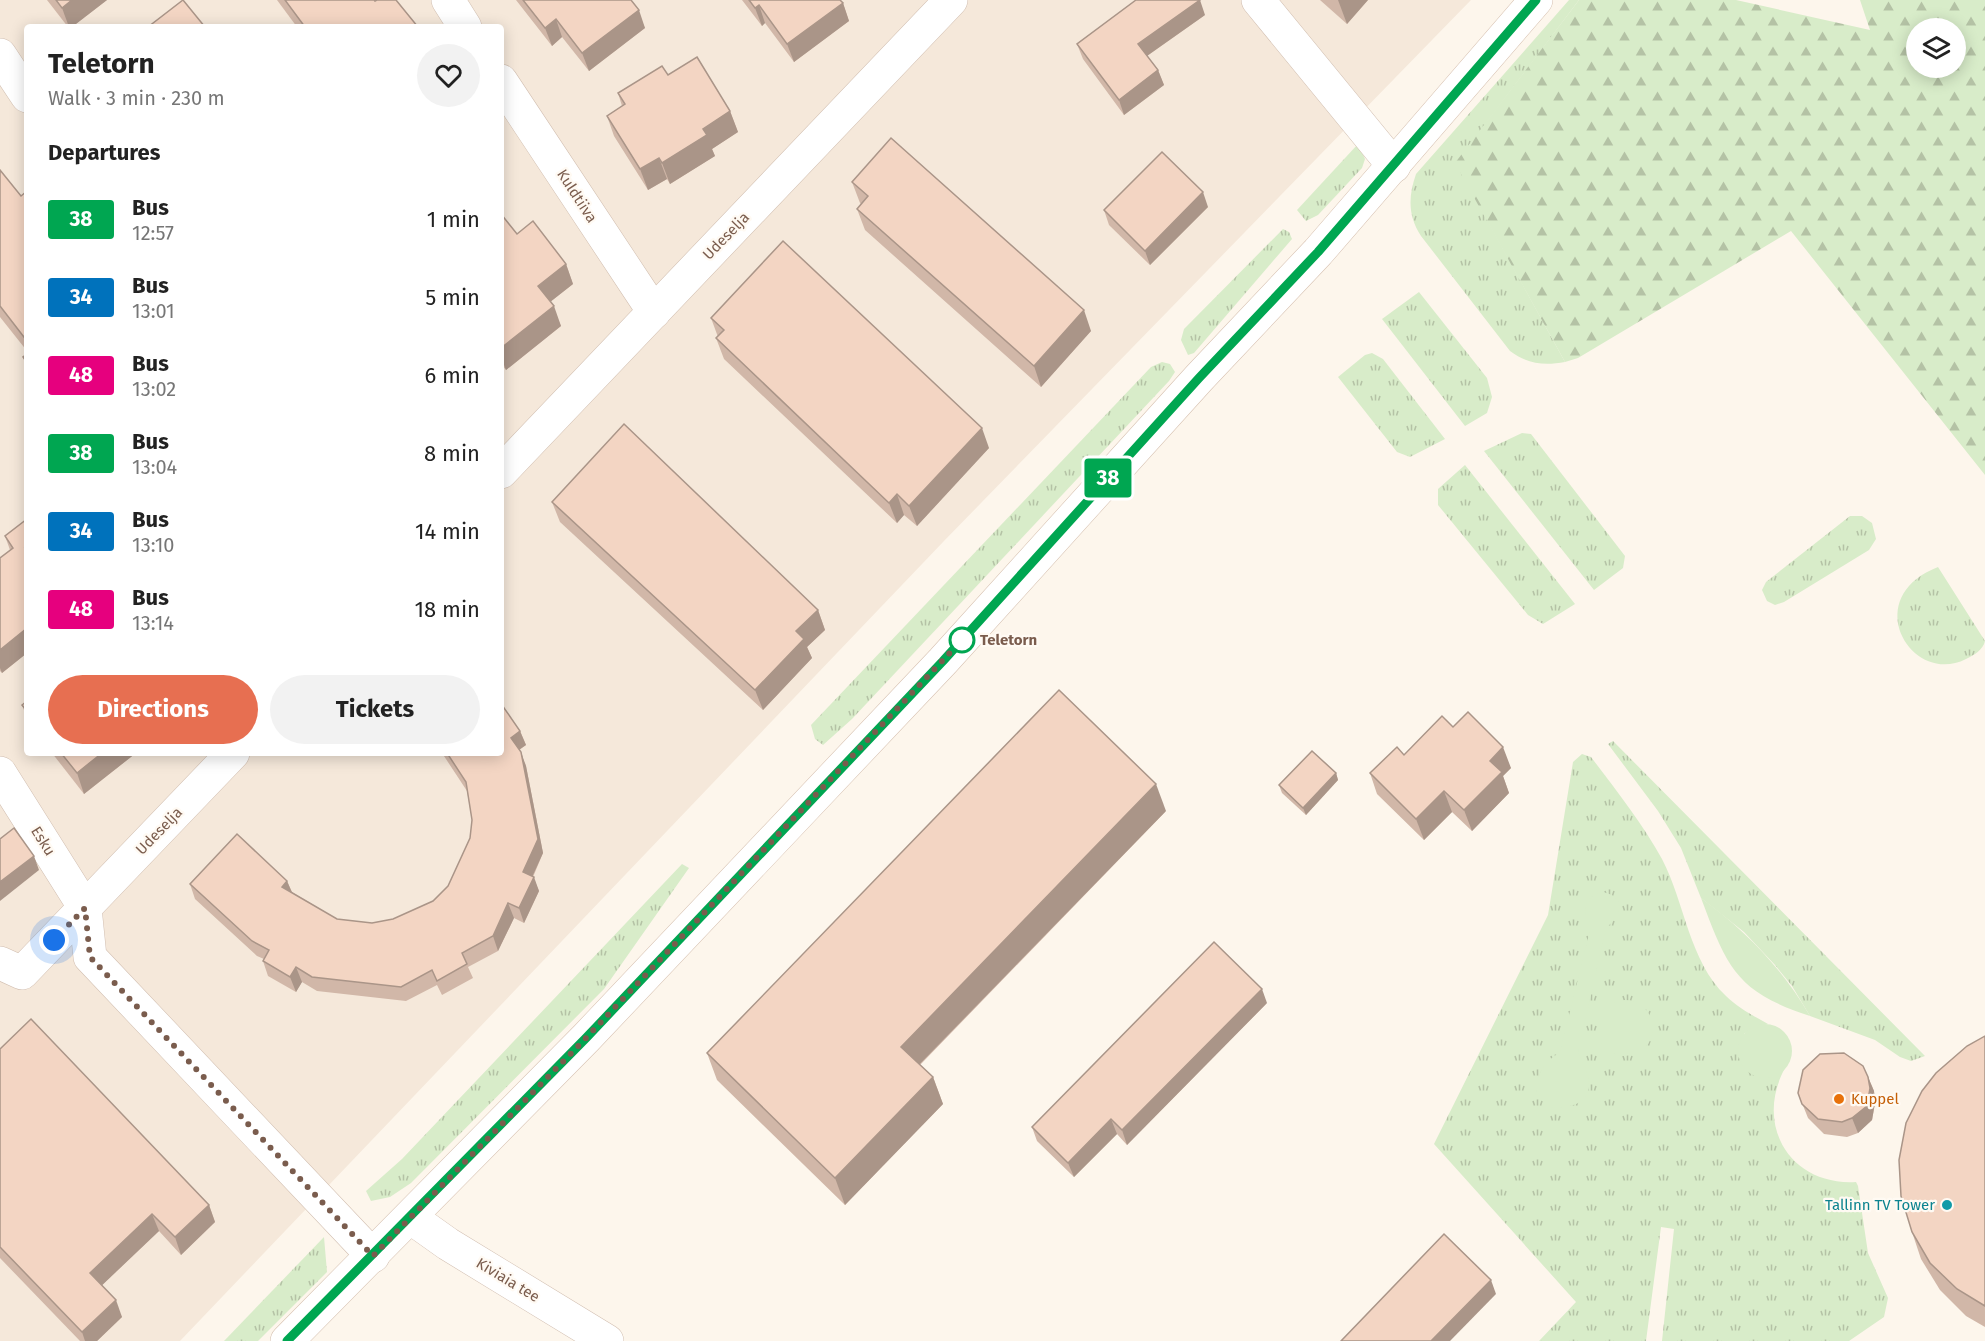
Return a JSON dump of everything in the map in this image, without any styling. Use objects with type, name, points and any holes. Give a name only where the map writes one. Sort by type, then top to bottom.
[{"type":"street","points":[[447,0],[463,24]]},
{"type":"street","points":[[1258,0],[1394,166]]},
{"type":"street","points":[[287,1341],[586,1038],[845,766],[1199,378],[1263,313],[1394,166],[1536,0]]},
{"type":"street","name":"Udeselja","points":[[504,469],[654,312],[937,5]]},
{"type":"street","points":[[0,55],[24,91]]},
{"type":"street","name":"Kuldtiiva","points":[[504,86],[654,312]]},
{"type":"street","name":"Udeselja","points":[[85,908],[230,756]]},
{"type":"street","name":"Esku","points":[[0,773],[85,908],[90,957],[373,1256]]},
{"type":"street","points":[[0,963],[22,973],[85,908]]},
{"type":"street","name":"Kiviaia tee","points":[[410,1217],[448,1244],[607,1341]]},
{"type":"shaded area","points":[[0,0],[1471,0],[944,541],[180,1341],[0,1341]]},
{"type":"green space","points":[[1569,0],[1579,0],[1456,163],[1565,362],[1543,364],[1523,359],[1510,351],[1421,236],[1412,214],[1411,198],[1416,174]]},
{"type":"green space","points":[[1579,0],[1736,0],[1870,30],[1860,0],[1985,0],[1985,475],[1791,231],[1578,358],[1565,362],[1455,163]]},
{"type":"green space","points":[[1358,144],[1365,159],[1362,168],[1318,215],[1306,221],[1297,210]]},
{"type":"green space","points":[[1283,229],[1289,232],[1292,239],[1194,353],[1188,355],[1181,340],[1184,329]]},
{"type":"green space","points":[[1419,292],[1487,378],[1492,397],[1487,413],[1465,426],[1382,319]]},
{"type":"green space","points":[[1372,353],[1383,359],[1445,439],[1410,457],[1397,452],[1338,377],[1365,355]]},
{"type":"green space","points":[[1162,362],[1170,364],[1175,372],[1169,381],[852,719],[823,745],[815,739],[811,725],[1151,367]]},
{"type":"green space","points":[[1522,433],[1531,434],[1625,556],[1623,568],[1594,590],[1484,451]]},
{"type":"green space","points":[[1465,465],[1575,604],[1543,624],[1528,615],[1438,505],[1438,489]]},
{"type":"green space","points":[[1850,516],[1862,516],[1872,523],[1876,539],[1869,550],[1784,602],[1775,605],[1767,601],[1762,590],[1766,582]]},
{"type":"green space","points":[[1938,567],[1985,641],[1980,650],[1972,656],[1946,664],[1928,661],[1912,650],[1902,635],[1897,617],[1901,598],[1914,581]]},
{"type":"green space","points":[[1613,741],[1925,1056],[1911,1061],[1900,1057],[1875,1040],[1810,1016],[1792,986],[1775,965],[1744,932],[1701,898],[1681,848],[1658,811],[1608,744]]},
{"type":"green space","points":[[1582,754],[1591,757],[1619,794],[1662,859],[1696,949],[1714,982],[1726,996],[1746,1012],[1768,1024],[1754,1027],[1744,1034],[1771,1077],[1785,1068],[1776,1089],[1774,1110],[1776,1130],[1784,1148],[1796,1163],[1813,1174],[1833,1181],[1856,1182],[1858,1186],[1868,1253],[1888,1298],[1884,1317],[1849,1341],[1662,1341],[1674,1229],[1661,1227],[1646,1341],[1539,1341],[1576,1302],[1434,1144],[1548,915],[1573,762]]},
{"type":"green space","points":[[682,864],[689,868],[604,989],[411,1183],[390,1197],[371,1201],[366,1191],[402,1159]]},
{"type":"green space","points":[[1603,892],[1616,898],[1620,907],[1615,918],[1606,928],[1578,1053],[1588,1076],[1588,1094],[1575,1104],[1549,1107],[1536,1094],[1538,1080],[1545,1065],[1560,1052],[1591,926],[1586,915],[1586,905],[1592,897]]},
{"type":"green space","points":[[1701,898],[1733,923],[1762,951],[1799,998],[1810,1016],[1765,997],[1738,974],[1727,959]]},
{"type":"green space","points":[[1625,1000],[1636,1002],[1645,1008],[1651,1017],[1653,1028],[1651,1039],[1645,1048],[1636,1054],[1625,1056],[1614,1054],[1605,1048],[1599,1039],[1597,1028],[1599,1017],[1605,1008],[1614,1002]]},
{"type":"green space","points":[[1765,1024],[1775,1026],[1784,1032],[1790,1041],[1792,1051],[1790,1061],[1784,1070],[1775,1076],[1765,1078],[1755,1076],[1746,1070],[1740,1061],[1738,1051],[1740,1041],[1746,1032],[1755,1026]]},
{"type":"green space","points":[[324,1237],[327,1272],[258,1341],[224,1341]]},
{"type":"building","points":[[56,0],[72,0],[62,8]]},
{"type":"building","points":[[183,0],[203,24],[152,24]]},
{"type":"building","points":[[285,0],[396,0],[416,24],[303,24]]},
{"type":"building","points":[[523,0],[631,0],[639,10],[582,53],[556,19],[545,28]]},
{"type":"building","points":[[749,0],[840,0],[843,3],[787,44],[759,5],[755,8]]},
{"type":"building","points":[[1136,0],[1200,0],[1138,44],[1158,70],[1119,100],[1077,44]]},
{"type":"building","points":[[697,57],[730,111],[703,129],[707,135],[662,163],[659,158],[640,169],[607,116],[625,104],[618,93],[662,66],[668,75]]},
{"type":"building","points":[[891,138],[1084,310],[1034,366],[857,209],[868,196],[852,182]]},
{"type":"building","points":[[1162,152],[1203,192],[1145,251],[1104,210]]},
{"type":"building","points":[[0,170],[21,196],[24,194],[24,337],[0,306]]},
{"type":"building","points":[[504,218],[517,234],[533,221],[566,264],[538,286],[554,306],[504,346]]},
{"type":"building","points":[[783,241],[982,428],[909,506],[897,494],[889,503],[716,338],[724,330],[711,318]]},
{"type":"building","points":[[624,424],[818,610],[796,631],[804,639],[755,690],[552,502]]},
{"type":"building","points":[[24,521],[24,630],[0,650],[0,558],[13,548],[5,536]]},
{"type":"building","points":[[1059,690],[1156,784],[901,1047],[933,1077],[835,1178],[707,1053]]},
{"type":"building","points":[[504,708],[520,731],[511,738],[521,752],[538,839],[523,872],[534,877],[519,908],[508,903],[493,936],[462,953],[467,964],[437,981],[432,970],[401,987],[312,977],[296,967],[290,977],[263,961],[269,950],[252,941],[190,884],[237,834],[287,881],[282,887],[337,919],[372,923],[393,919],[433,901],[448,886],[470,838],[472,820],[466,782],[449,756],[504,756]]},
{"type":"building","points":[[1468,712],[1503,747],[1490,761],[1502,772],[1464,810],[1444,791],[1416,819],[1370,773],[1397,747],[1404,755],[1442,716],[1453,727]]},
{"type":"building","points":[[1312,751],[1336,773],[1303,808],[1279,785]]},
{"type":"building","points":[[63,756],[98,756],[77,773]]},
{"type":"building","points":[[14,828],[34,856],[0,882],[0,839]]},
{"type":"building","points":[[1214,942],[1262,989],[1122,1130],[1111,1119],[1068,1163],[1032,1127]]},
{"type":"building","points":[[31,1019],[209,1205],[175,1237],[152,1214],[90,1273],[116,1300],[82,1332],[0,1247],[0,1049]]},
{"type":"building","name":"Tallinn TV Tower","points":[[1985,1036],[1985,1306],[1957,1289],[1930,1263],[1912,1232],[1901,1196],[1899,1160],[1906,1123],[1922,1091],[1936,1073],[1967,1046]]},
{"type":"building","name":"Kuppel","points":[[1844,1053],[1863,1066],[1868,1077],[1870,1088],[1867,1106],[1852,1118],[1842,1122],[1818,1119],[1802,1104],[1798,1093],[1803,1070],[1820,1054]]},
{"type":"building","points":[[1444,1234],[1491,1280],[1431,1341],[1341,1341]]},
{"type":"bus line","name":"38","points":[[287,1341],[586,1038],[943,661],[1199,378],[1263,313],[1318,252],[1536,0]]},
{"type":"place","name":"Teletorn","points":[[962,640]]},
{"type":"place","name":"Kuppel","points":[[1839,1099]]},
{"type":"place","name":"Tallinn TV Tower","points":[[1947,1205]]},
{"type":"route","points":[[54,940],[85,908],[90,957],[373,1256],[586,1038],[962,640]]}]
